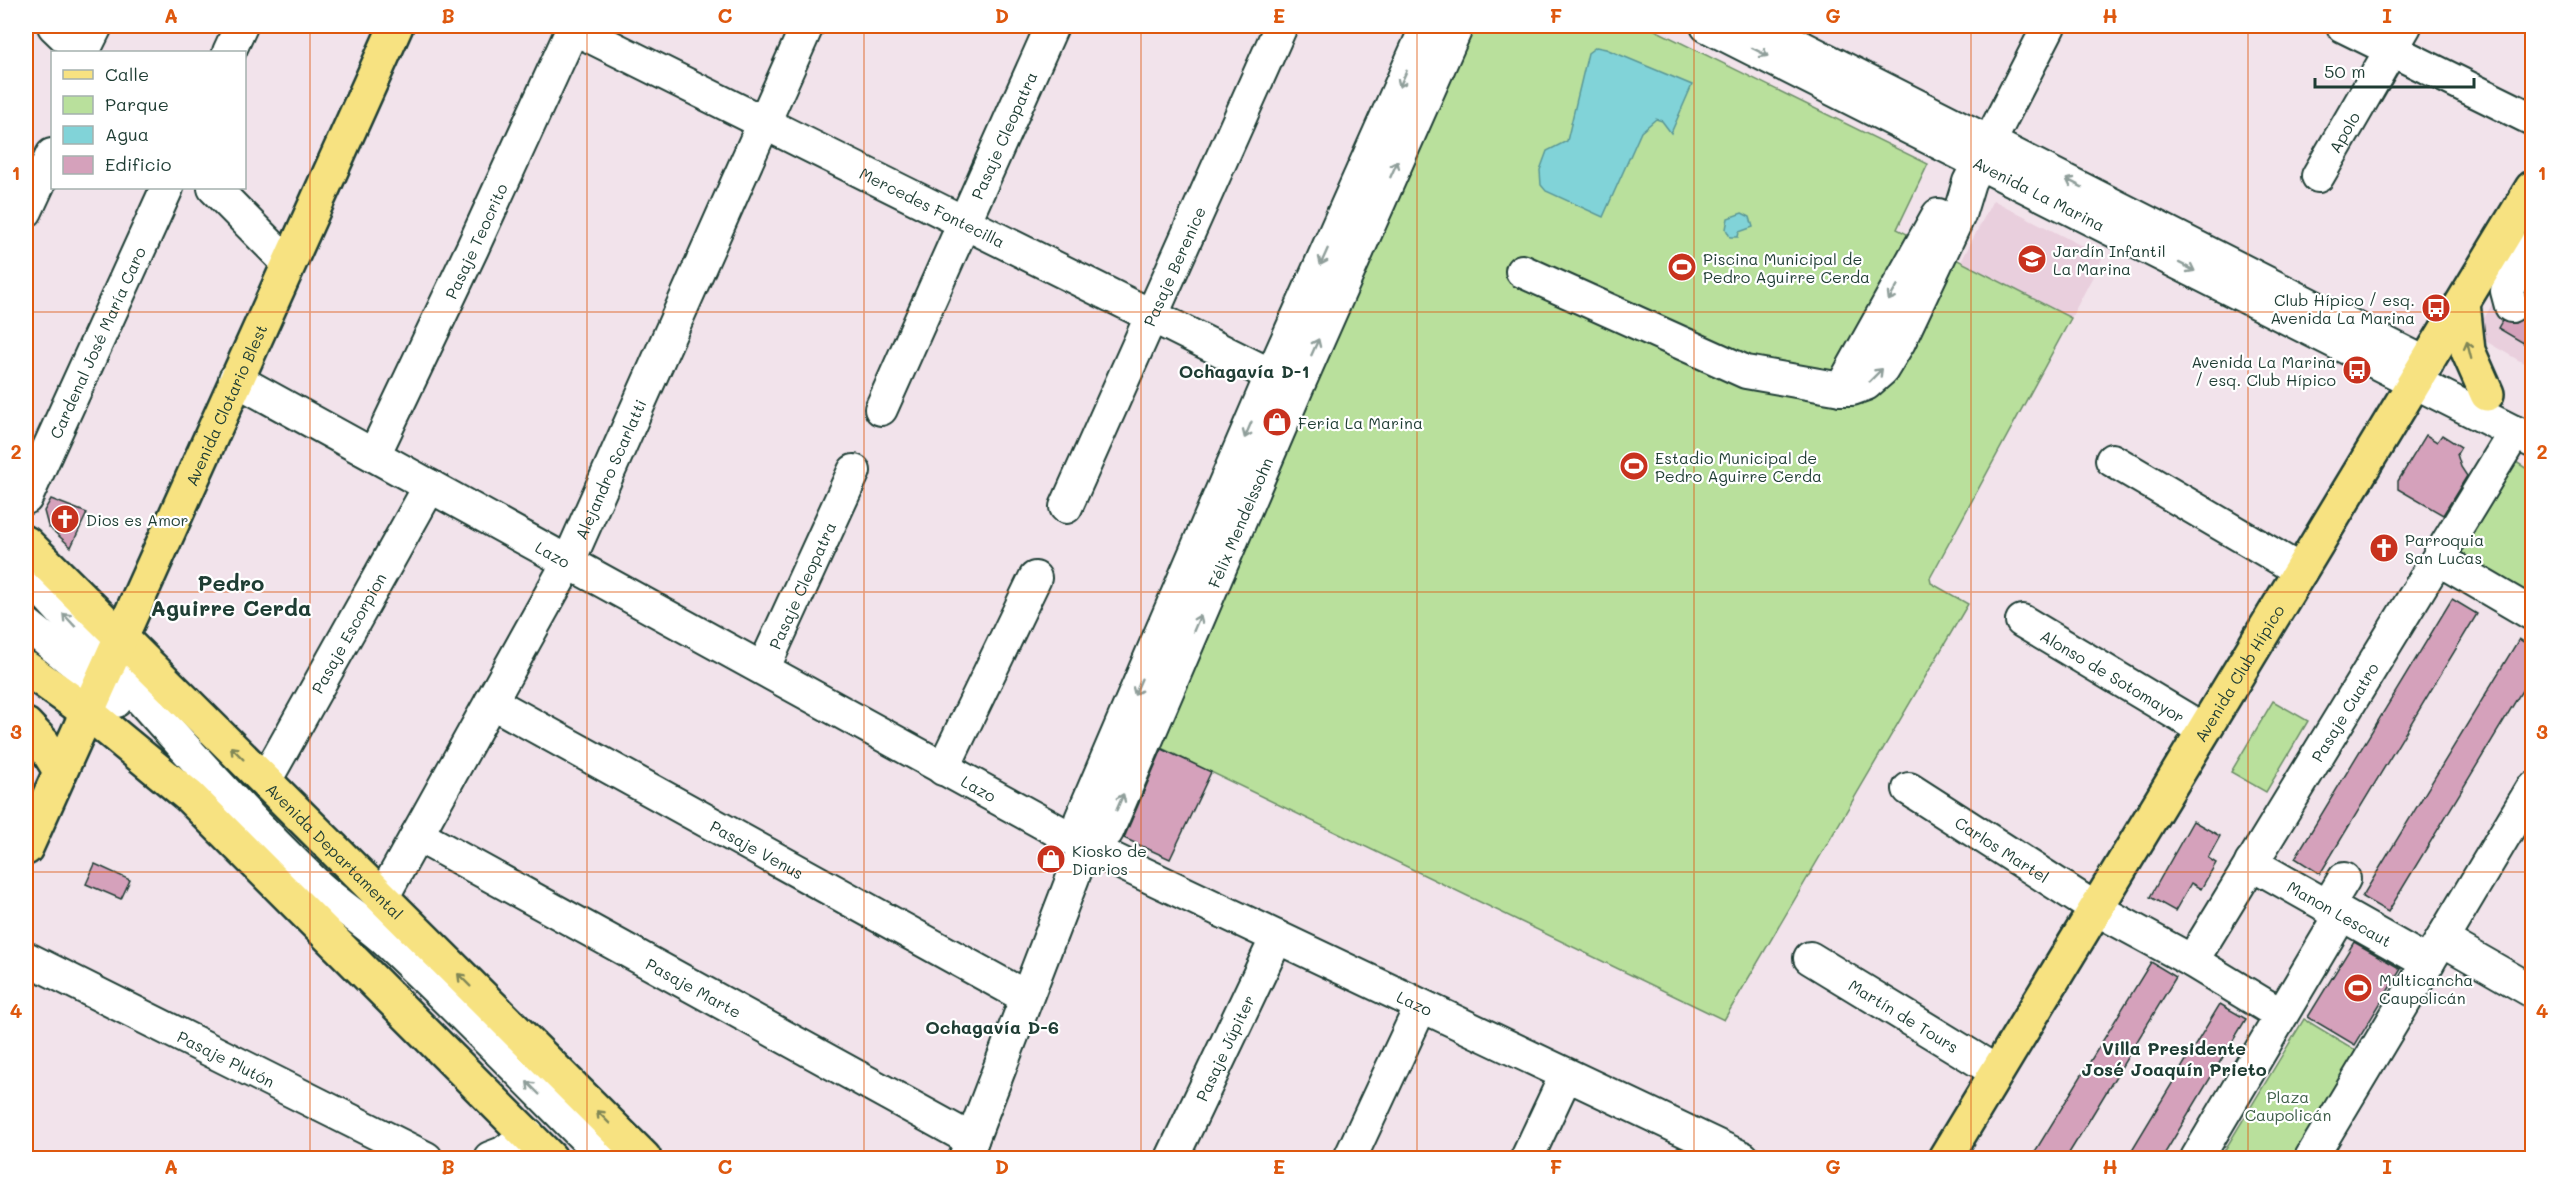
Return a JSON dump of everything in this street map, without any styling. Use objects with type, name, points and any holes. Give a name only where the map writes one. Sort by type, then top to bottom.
[{"type":"main road","name":"Avenida Clotario Blest","points":[[26,848],[235,379],[396,26]]},
{"type":"main road","name":"Avenida Club Hípico","points":[[1945,1158],[2532,188]]},
{"type":"main road","points":[[2463,303],[2468,351],[2487,394]]},
{"type":"main road","name":"Avenida Departamental","points":[[26,543],[103,674],[189,796],[550,1158]]},
{"type":"main road","name":"Avenida Departamental","points":[[26,668],[103,674],[265,781],[644,1158]]},
{"type":"main road","points":[[26,725],[43,743],[60,771]]},
{"type":"street","points":[[54,26],[81,51]]},
{"type":"street","points":[[83,51],[96,26]]},
{"type":"street","points":[[229,51],[241,26]]},
{"type":"street","name":"Mercedes Fontecilla","points":[[572,26],[1284,382]]},
{"type":"street","name":"Pasaje Teocrito","points":[[374,455],[497,195],[572,26]]},
{"type":"street","name":"Alejandro Scarlatti","points":[[382,898],[568,563],[807,26]]},
{"type":"street","name":"Pasaje Cleopatra","points":[[881,409],[1052,26]]},
{"type":"street","name":"Félix Mendelssohn","points":[[968,1149],[1086,846],[1107,832],[1427,26]]},
{"type":"street","name":"Félix Mendelssohn","points":[[1284,382],[1457,26]]},
{"type":"street","name":"Avenida La Marina","points":[[1707,26],[1812,65],[1878,98],[1980,162],[2111,216],[2421,373],[2527,430]]},
{"type":"street","name":"Avenida La Marina","points":[[1760,26],[1812,65]]},
{"type":"street","points":[[1522,271],[1746,372],[1840,389],[1852,389],[1866,384],[1882,370],[1899,342],[1959,215],[1980,162],[2049,26]]},
{"type":"street","points":[[2343,26],[2398,37],[2532,119]]},
{"type":"street","name":"Pasaje Berenice","points":[[1066,507],[1275,37]]},
{"type":"street","name":"Apolo","points":[[2318,176],[2398,37]]},
{"type":"street","points":[[26,211],[51,157]]},
{"type":"street","name":"Cardenal José María Caro","points":[[26,498],[167,189]]},
{"type":"street","points":[[215,189],[288,262]]},
{"type":"street","points":[[2511,306],[2507,291],[2532,247]]},
{"type":"street","name":"Avenida La Marina","points":[[2421,373],[2487,394],[2527,430]]},
{"type":"street","name":"Lazo","points":[[235,379],[568,563],[764,667],[943,769],[1086,846],[1566,1075],[1707,1151],[1743,1158]]},
{"type":"street","name":"Pasaje Cuatro","points":[[2192,961],[2438,559],[2527,430]]},
{"type":"street","points":[[2112,460],[2301,571]]},
{"type":"street","name":"Pasaje Cleopatra","points":[[764,667],[854,471]]},
{"type":"street","name":"Pasaje Escorpion","points":[[265,781],[430,486]]},
{"type":"street","points":[[2438,559],[2514,613]]},
{"type":"street","points":[[26,573],[103,674],[215,802],[576,1158]]},
{"type":"street","points":[[943,769],[1035,578]]},
{"type":"street","name":"Alonso de Sotomayor","points":[[2022,621],[2204,730]]},
{"type":"street","points":[[26,624],[103,674],[196,762],[315,883],[385,941],[605,1158]]},
{"type":"street","name":"Pasaje Venus","points":[[490,702],[1026,997]]},
{"type":"street","name":"Carlos Martel","points":[[1909,789],[2096,909],[2192,961],[2281,1015]]},
{"type":"street","points":[[2311,1158],[2532,789]]},
{"type":"street","name":"Pasaje Marte","points":[[417,836],[968,1149]]},
{"type":"street","name":"Manon Lescaut","points":[[2251,863],[2334,911],[2532,991]]},
{"type":"street","points":[[2197,1158],[2281,1015],[2334,911],[2344,879]]},
{"type":"street","name":"Pasaje Júpiter","points":[[1172,1158],[1277,937]]},
{"type":"street","name":"Pasaje Plutón","points":[[26,958],[426,1158]]},
{"type":"street","name":"Martín de Tours","points":[[1810,958],[1997,1072]]},
{"type":"street","points":[[1350,1158],[1421,1006]]},
{"type":"street","points":[[1527,1158],[1566,1075]]},
{"type":"street","points":[[490,1158],[503,1153],[528,1134]]},
{"type":"shaded area","name":"Jardín Infantil La Marina","points":[[1993,200],[2103,257],[2071,318],[1961,262]]},
{"type":"shaded area","points":[[2532,232],[2532,368],[2475,335]]},
{"type":"green space","name":"Estadio Municipal de Pedro Aguirre Cerda","points":[[1475,26],[1647,26],[1928,164],[1897,229],[2071,318],[1930,578],[1931,583],[1968,604],[1724,1020],[1151,743]]},
{"type":"green space","points":[[2508,457],[2532,472],[2532,607],[2449,558]]},
{"type":"green space","points":[[2273,701],[2308,721],[2266,792],[2231,772]]},
{"type":"green space","name":"Plaza Caupolicán","points":[[2304,1019],[2357,1051],[2292,1158],[2220,1158]]},
{"type":"water","points":[[1596,47],[1606,49],[1692,85],[1671,133],[1662,121],[1656,119],[1641,132],[1603,217],[1546,191],[1541,185],[1540,170],[1547,151],[1567,141],[1588,53]]},
{"type":"water","points":[[1742,213],[1750,217],[1753,227],[1739,232],[1738,237],[1730,237],[1726,229],[1728,218]]},
{"type":"building","points":[[2532,283],[2532,348],[2498,328],[2502,321],[2515,323],[2524,318],[2528,310],[2526,293]]},
{"type":"building","points":[[2426,435],[2437,442],[2442,435],[2461,447],[2457,454],[2467,476],[2443,515],[2398,489],[2398,481]]},
{"type":"building","name":"Dios es Amor","points":[[51,499],[87,513],[71,547],[48,526],[44,511]]},
{"type":"building","points":[[2452,599],[2477,614],[2320,874],[2295,858]]},
{"type":"building","points":[[2519,639],[2532,647],[2532,674],[2388,912],[2362,897]]},
{"type":"building","points":[[1162,749],[1211,772],[1170,859],[1124,838]]},
{"type":"building","points":[[2193,821],[2220,836],[2208,858],[2216,863],[2201,889],[2191,883],[2175,911],[2150,897]]},
{"type":"building","points":[[95,864],[130,880],[121,899],[86,884]]},
{"type":"building","name":"Multicancha Caupolicán","points":[[2354,942],[2401,969],[2355,1045],[2308,1017]]},
{"type":"building","points":[[2151,962],[2176,977],[2082,1132],[2066,1158],[2031,1158]]},
{"type":"building","points":[[2220,1004],[2246,1019],[2162,1158],[2127,1158]]},
{"type":"place","name":"Jardín Infantil La Marina","points":[[2032,259]]},
{"type":"place","name":"Piscina Municipal de Pedro Aguirre Cerda","points":[[1682,267]]},
{"type":"place","name":"Club Hípico / esq. Avenida La Marina","points":[[2436,308]]},
{"type":"place","name":"Avenida La Marina / esq. Club Hípico","points":[[2357,370]]},
{"type":"place","name":"Feria La Marina","points":[[1277,422]]},
{"type":"place","name":"Estadio Municipal de Pedro Aguirre Cerda","points":[[1634,466]]},
{"type":"place","name":"Dios es Amor","points":[[65,519]]},
{"type":"place","name":"Parroquia San Lucas","points":[[2384,548]]},
{"type":"place","name":"Kiosko de Diarios","points":[[1051,859]]},
{"type":"place","name":"Multicancha Caupolicán","points":[[2358,988]]},
{"type":"district","name":"Ochagavía D-1","points":[[1244,371]]},
{"type":"district","name":"Pedro Aguirre Cerda","points":[[231,594]]},
{"type":"district","name":"Ochagavía D-6","points":[[992,1027]]},
{"type":"district","name":"Villa Presidente José Joaquín Prieto","points":[[2174,1058]]}]
